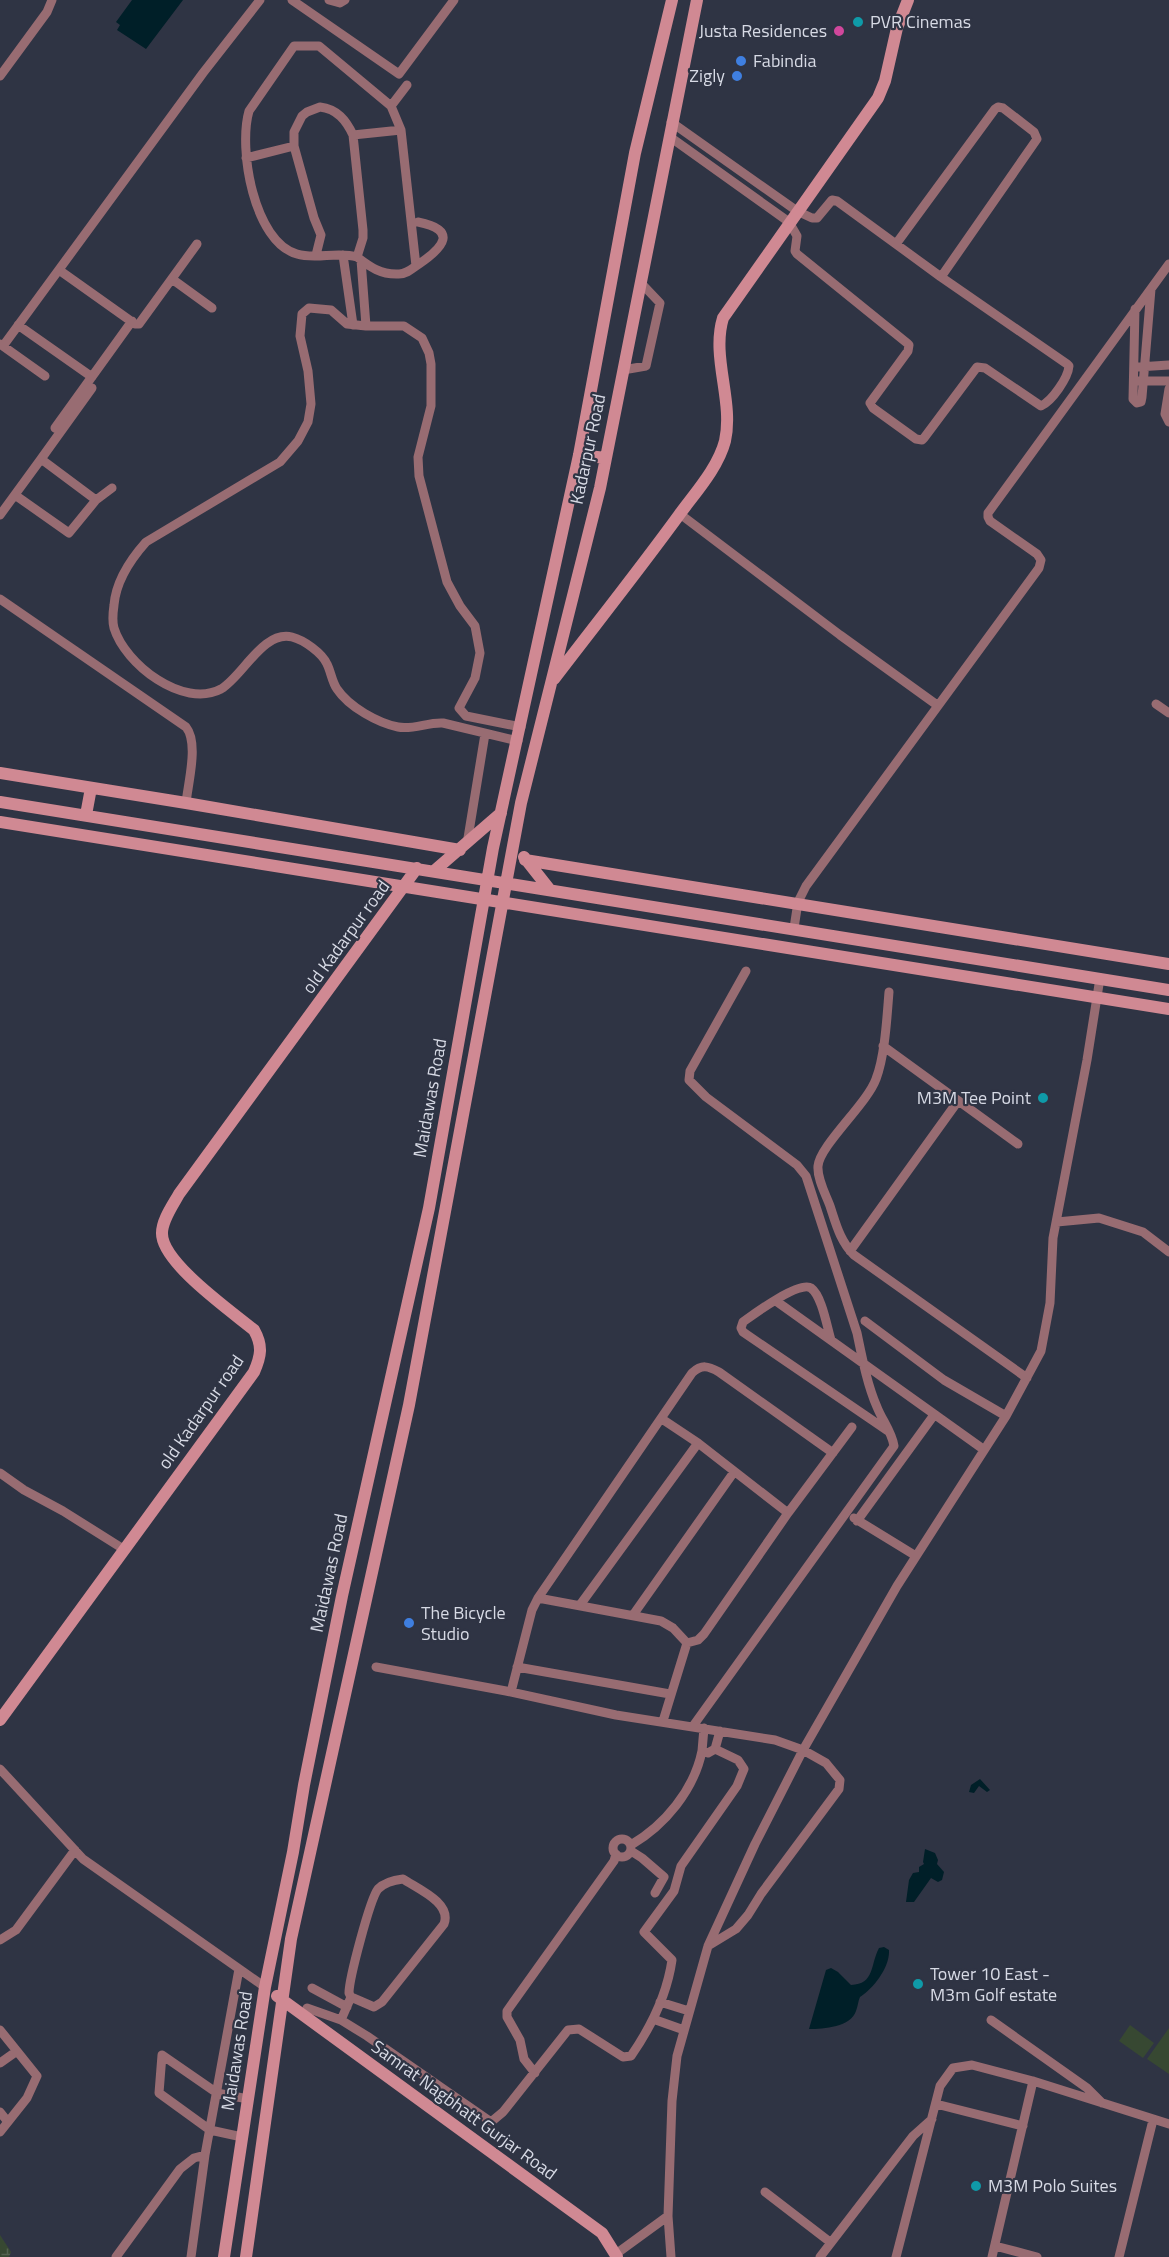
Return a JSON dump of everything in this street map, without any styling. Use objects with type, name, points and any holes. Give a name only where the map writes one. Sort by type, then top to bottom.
[{"type":"street","points":[[0,76],[47,12],[52,0]]},
{"type":"street","points":[[45,376],[2,345],[260,0]]},
{"type":"street","points":[[292,0],[399,74],[454,0]]},
{"type":"street","points":[[329,0],[340,3],[345,0]]},
{"type":"street","name":"Kadarpur Road","points":[[483,899],[579,455],[634,153],[672,0]]},
{"type":"street","name":"Kadarpur Road","points":[[503,902],[516,833],[550,685],[606,458],[697,0]]},
{"type":"street","points":[[550,685],[713,467],[724,444],[727,424],[720,336],[723,318],[878,98],[885,81],[897,28],[908,0]]},
{"type":"street","points":[[416,266],[401,130],[391,106],[319,46],[294,46],[249,111],[245,134],[246,158],[253,191],[271,236],[281,246],[295,254],[343,255],[359,258],[372,269],[384,273],[404,273],[416,266],[433,255],[444,240],[444,236],[435,226],[418,222]]},
{"type":"street","points":[[391,106],[407,85]]},
{"type":"street","points":[[316,255],[321,236],[294,146],[294,132],[298,122],[307,112],[320,107],[346,121],[353,135],[363,230],[359,258],[366,326]]},
{"type":"street","points":[[896,244],[995,109],[1003,108],[1034,132],[1037,139],[941,277]]},
{"type":"street","points":[[670,137],[789,222],[797,236],[796,253],[909,345],[908,351],[870,403],[873,408],[919,440],[924,438],[977,367],[985,368],[1041,406],[1047,402],[1069,370],[1067,364],[834,200],[829,202],[817,218],[797,211],[671,122]]},
{"type":"street","points":[[353,135],[401,130]]},
{"type":"street","points":[[246,158],[294,146]]},
{"type":"street","points":[[702,160],[710,149]]},
{"type":"street","points":[[742,188],[749,177]]},
{"type":"street","points":[[59,270],[136,324],[140,323],[197,244]]},
{"type":"street","points":[[343,255],[352,325]]},
{"type":"street","points":[[794,928],[798,902],[812,878],[1040,564],[1041,560],[1037,554],[990,521],[988,518],[990,509],[1169,264]]},
{"type":"street","points":[[172,279],[212,308]]},
{"type":"street","points":[[623,370],[646,366],[660,303],[640,283]]},
{"type":"street","points":[[1136,309],[1139,367],[1143,381],[1142,400],[1137,403],[1133,399],[1133,381],[1139,367],[1151,290]]},
{"type":"street","points":[[518,741],[435,722],[398,727],[374,718],[349,701],[336,688],[326,660],[302,641],[293,637],[275,638],[262,647],[223,688],[212,693],[200,694],[186,693],[160,680],[134,659],[120,642],[113,626],[115,593],[128,565],[146,542],[280,462],[303,432],[311,404],[308,371],[300,336],[302,314],[305,310],[315,307],[331,310],[347,324],[352,325],[404,326],[422,338],[431,364],[431,406],[418,457],[419,476],[447,582],[460,606],[475,626],[480,653],[477,672],[459,708],[466,716],[521,727]]},
{"type":"street","points":[[54,428],[132,321]]},
{"type":"street","points":[[18,326],[92,377]]},
{"type":"street","points":[[1139,367],[1169,366]]},
{"type":"street","points":[[1133,381],[1169,381]]},
{"type":"street","points":[[0,515],[92,388]]},
{"type":"street","points":[[1169,389],[1165,414],[1169,422]]},
{"type":"street","points":[[579,455],[606,458]]},
{"type":"street","points":[[41,459],[96,500]]},
{"type":"street","points":[[15,495],[69,533],[96,500],[112,488]]},
{"type":"street","points":[[680,514],[937,705]]},
{"type":"street","points":[[0,599],[186,727],[192,734],[193,745],[186,802]]},
{"type":"street","points":[[1156,704],[1169,713]]},
{"type":"street","points":[[464,847],[487,734]]},
{"type":"street","points":[[0,773],[464,847]]},
{"type":"street","points":[[86,815],[92,788]]},
{"type":"street","points":[[0,802],[1169,990]]},
{"type":"street","points":[[434,871],[501,813]]},
{"type":"street","points":[[0,822],[1169,1009]]},
{"type":"street","points":[[516,833],[525,860],[550,890]]},
{"type":"street","points":[[525,860],[798,902],[1169,964]]},
{"type":"street","name":"old Kadarpur road","points":[[0,1720],[254,1372],[261,1356],[260,1341],[254,1330],[177,1265],[165,1249],[162,1232],[169,1213],[192,1176],[417,868]]},
{"type":"street","name":"Maidawas Road","points":[[224,2257],[265,1986],[342,1596],[429,1208],[483,899]]},
{"type":"street","name":"Maidawas Road","points":[[246,2257],[291,1939],[409,1405],[503,902]]},
{"type":"street","points":[[693,1726],[892,1452],[894,1446],[890,1432],[876,1406],[863,1364],[857,1333],[806,1176],[797,1165],[706,1097],[689,1080],[690,1071],[746,972]]},
{"type":"street","points":[[671,2257],[668,2216],[672,2101],[677,2056],[708,1946],[802,1750],[916,1556],[1006,1416],[1041,1352],[1047,1321],[1053,1239],[1100,978]]},
{"type":"street","points":[[889,992],[877,1077],[871,1090],[824,1153],[818,1166],[840,1236],[850,1251],[1027,1378]]},
{"type":"street","points":[[883,1046],[1018,1144]]},
{"type":"street","points":[[850,1251],[958,1101]]},
{"type":"street","points":[[1057,1222],[1099,1218],[1143,1232],[1169,1252]]},
{"type":"street","points":[[831,1340],[818,1296],[812,1288],[800,1286],[743,1322],[741,1328],[743,1332],[890,1432]]},
{"type":"street","points":[[776,1301],[983,1449]]},
{"type":"street","points":[[865,1321],[944,1380],[1006,1416]]},
{"type":"street","points":[[511,1692],[532,1611],[538,1598],[692,1373],[698,1368],[708,1366],[719,1371],[833,1453]]},
{"type":"street","points":[[857,1521],[934,1415]]},
{"type":"street","points":[[662,1419],[698,1443],[788,1513]]},
{"type":"street","points":[[687,1643],[698,1640],[704,1634],[788,1513],[852,1427]]},
{"type":"street","points":[[580,1605],[698,1443]]},
{"type":"street","points":[[633,1615],[734,1472]]},
{"type":"street","points":[[0,1473],[24,1491],[63,1511],[125,1550]]},
{"type":"street","points":[[848,1513],[857,1521],[916,1556]]},
{"type":"street","points":[[538,1598],[661,1621],[673,1628],[687,1643]]},
{"type":"street","points":[[663,1721],[687,1643]]},
{"type":"street","points":[[518,1666],[670,1694]]},
{"type":"street","points":[[376,1667],[616,1714],[775,1740],[802,1750],[831,1768],[840,1780],[839,1789],[748,1915],[736,1929],[708,1946]]},
{"type":"street","points":[[616,1854],[625,1857],[631,1848],[666,1818],[691,1782],[700,1763],[704,1728]]},
{"type":"street","points":[[702,1751],[708,1753],[715,1749],[720,1731]]},
{"type":"street","points":[[307,2008],[340,2020],[367,2036],[488,2121],[494,2121],[503,2112],[568,2030],[579,2029],[627,2058],[644,2038],[653,2019],[668,1983],[672,1960],[644,1932],[674,1891],[681,1866],[737,1786],[744,1769],[738,1760],[715,1749]]},
{"type":"street","points":[[0,1769],[83,1859],[265,1986]]},
{"type":"street","points":[[535,2073],[524,2059],[520,2040],[507,2017],[507,2011],[614,1861],[616,1854],[614,1846],[619,1839],[625,1839],[631,1848],[664,1877],[655,1893]]},
{"type":"street","points":[[0,1940],[16,1930],[75,1850]]},
{"type":"street","points":[[340,2020],[351,1997],[349,1989],[351,1978],[375,1894],[388,1882],[404,1879],[443,1906],[446,1918],[444,1924],[414,1964],[378,2005],[374,2007],[351,1997]]},
{"type":"street","points":[[191,2257],[205,2156],[239,1969]]},
{"type":"street","name":"Samrat Nagbhatt Gurjar Road","points":[[265,1986],[602,2233],[617,2256]]},
{"type":"street","points":[[312,1988],[347,2007]]},
{"type":"street","points":[[660,2002],[689,2011]]},
{"type":"street","points":[[653,2019],[684,2030]]},
{"type":"street","points":[[991,2020],[1087,2088],[1103,2104]]},
{"type":"street","points":[[0,2030],[37,2076],[27,2098],[0,2132]]},
{"type":"street","points":[[0,2063],[17,2051]]},
{"type":"street","points":[[242,2138],[210,2130],[159,2093],[162,2055],[217,2093],[248,2099]]},
{"type":"street","points":[[896,2257],[940,2086],[953,2068],[972,2065],[1033,2081],[1169,2124]]},
{"type":"street","points":[[992,2257],[1033,2081]]},
{"type":"street","points":[[936,2104],[1023,2126]]},
{"type":"street","points":[[0,2112],[8,2122]]},
{"type":"street","points":[[820,2257],[913,2136],[932,2119]]},
{"type":"street","points":[[1119,2257],[1153,2120]]},
{"type":"street","points":[[116,2257],[180,2169],[194,2158],[205,2156]]},
{"type":"street","points":[[765,2192],[830,2242]]},
{"type":"street","points":[[617,2256],[668,2216]]},
{"type":"street","points":[[994,2246],[1037,2257]]},
{"type":"green space","points":[[1130,2025],[1154,2043],[1143,2058],[1119,2041]]},
{"type":"green space","points":[[1169,2028],[1169,2074],[1147,2059]]},
{"type":"green space","points":[[0,2235],[11,2252],[9,2257],[0,2257]]},
{"type":"water","points":[[132,0],[183,0],[146,49],[117,30],[120,25],[116,22]]},
{"type":"water","points":[[980,1779],[990,1790],[987,1792],[979,1786],[974,1793],[969,1792],[971,1785]]},
{"type":"water","points":[[925,1849],[935,1853],[937,1864],[944,1872],[942,1880],[938,1882],[931,1878],[914,1902],[906,1902],[909,1880],[913,1873],[919,1872],[919,1867],[924,1864]]},
{"type":"water","points":[[884,1947],[889,1950],[889,1957],[884,1970],[876,1983],[860,1997],[857,2009],[849,2021],[836,2026],[809,2029],[826,1970],[831,1968],[838,1972],[851,1985],[859,1984],[871,1972],[879,1948]]},
{"type":"place","name":"PVR Cinemas","points":[[858,22]]},
{"type":"place","name":"Justa Residences","points":[[839,31]]},
{"type":"place","name":"Fabindia","points":[[741,61]]},
{"type":"place","name":"Zigly","points":[[737,76]]},
{"type":"place","name":"M3M Tee Point","points":[[1043,1098]]},
{"type":"place","name":"The Bicycle Studio","points":[[409,1623]]},
{"type":"place","name":"Tower 10 East - M3m Golf estate","points":[[918,1984]]},
{"type":"place","name":"M3M Polo Suites","points":[[976,2186]]}]
